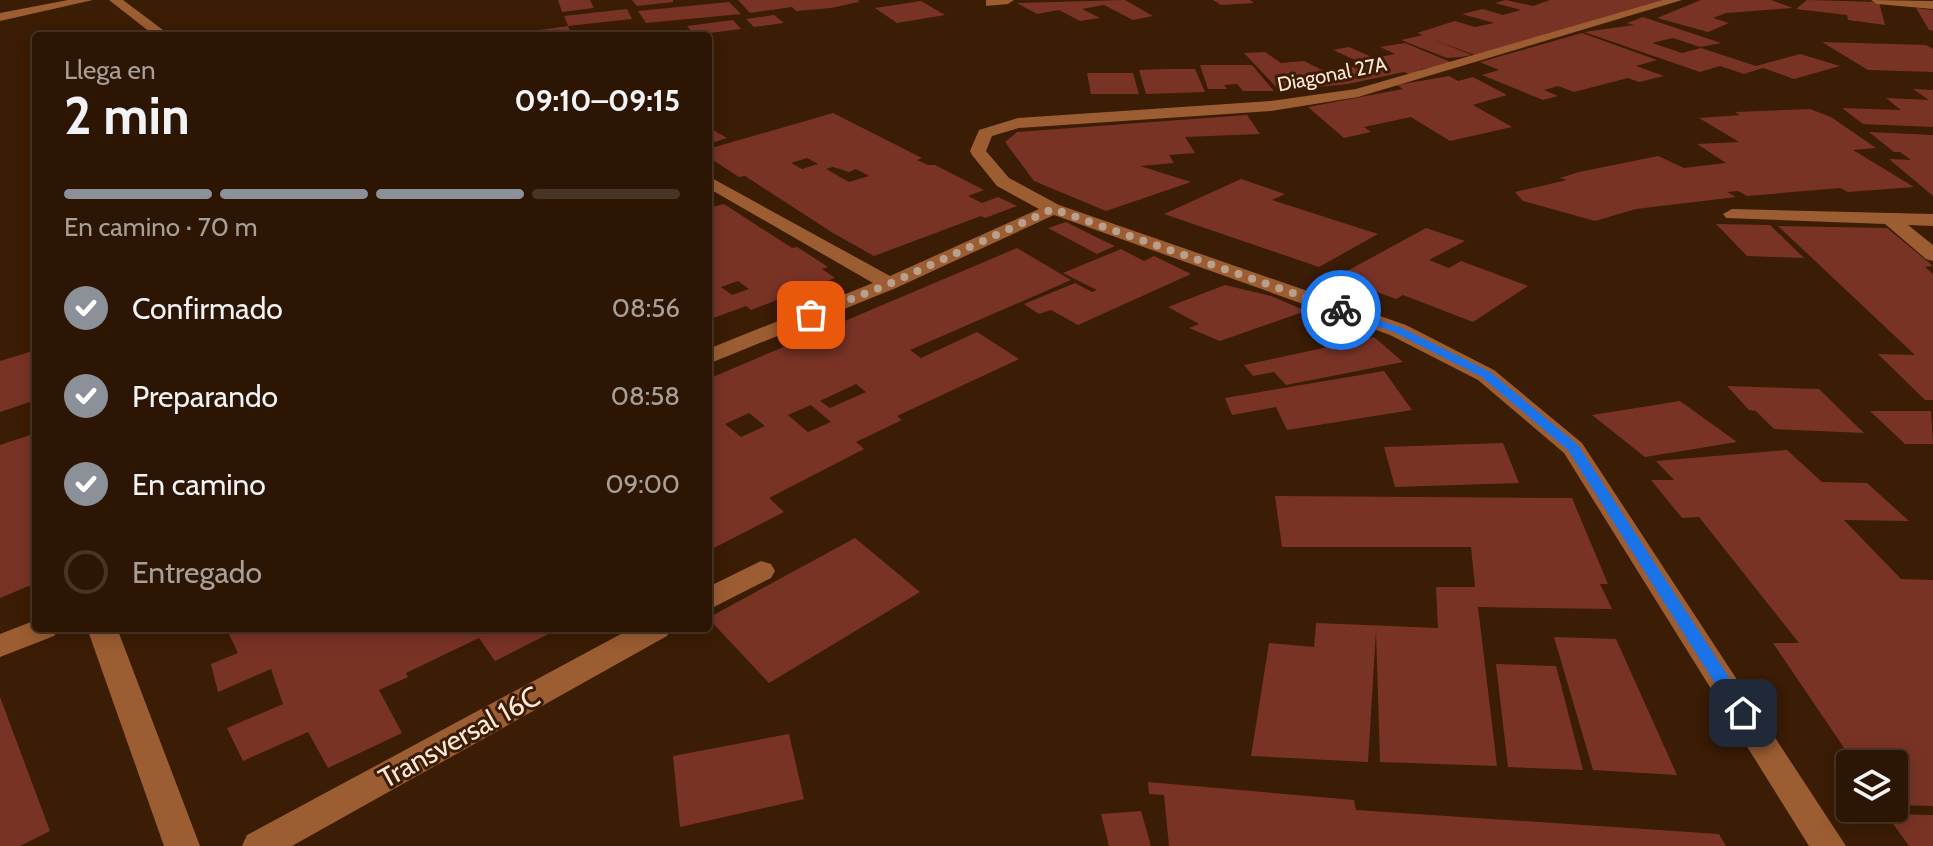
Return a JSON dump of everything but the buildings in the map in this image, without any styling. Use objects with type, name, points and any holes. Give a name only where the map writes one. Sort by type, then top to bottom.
[{"type":"street","points":[[0,17],[87,0]]},
{"type":"street","points":[[115,0],[159,32]]},
{"type":"street","points":[[990,3],[1008,0]]},
{"type":"street","name":"Diagonal 27A","points":[[1053,209],[1003,182],[978,151],[985,133],[1018,123],[1271,106],[1358,93],[1676,0]]},
{"type":"street","points":[[1877,0],[1933,5]]},
{"type":"street","points":[[712,183],[889,284]]},
{"type":"street","points":[[712,355],[889,284],[1053,209],[1398,330],[1486,375],[1573,448],[1828,846]]},
{"type":"street","points":[[1732,214],[1933,220]]},
{"type":"street","points":[[1890,219],[1933,255]]},
{"type":"street","points":[[712,598],[761,571]]},
{"type":"street","points":[[0,646],[34,632]]},
{"type":"street","points":[[103,632],[182,846]]},
{"type":"street","name":"Transversal 16C","points":[[260,846],[650,632]]},
{"type":"way so far","points":[[811,315],[889,284],[1053,209],[1341,310]]},
{"type":"route","points":[[1341,310],[1398,330],[1486,375],[1573,448],[1743,713]]}]
